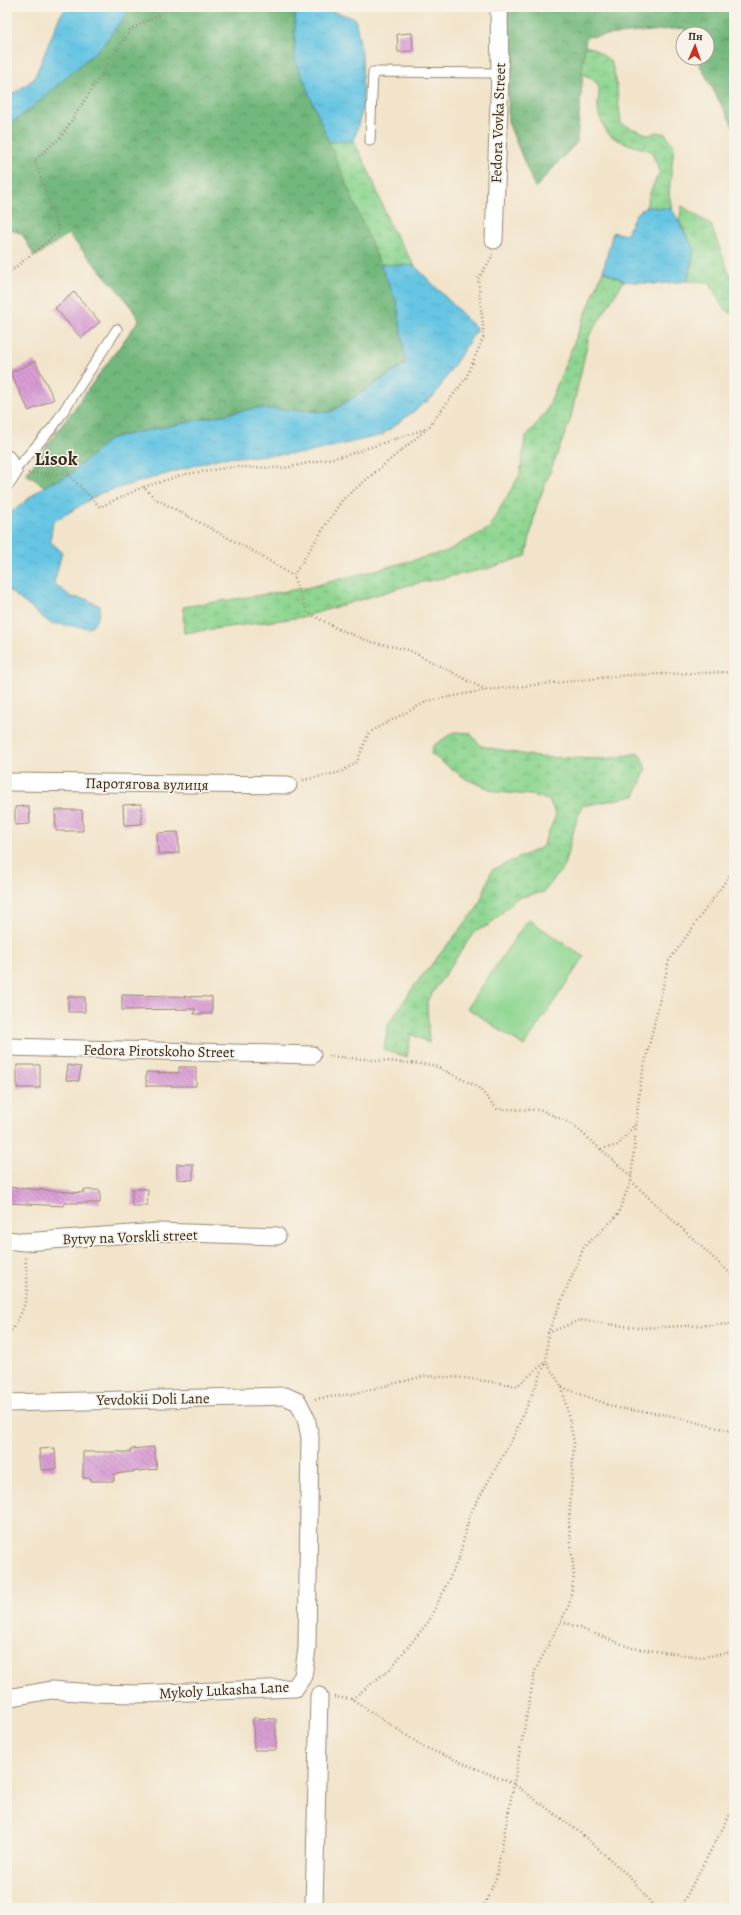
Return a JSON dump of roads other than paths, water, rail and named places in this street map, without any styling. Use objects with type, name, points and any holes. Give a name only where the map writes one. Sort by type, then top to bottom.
[{"type":"street","name":"Fedora Vovka Street","points":[[494,240],[500,73],[499,7]]},
{"type":"street","name":"Паротягова вулиця","points":[[7,782],[288,785]]},
{"type":"street","name":"Fedora Pirotskoho Street","points":[[7,1047],[312,1055]]},
{"type":"street","name":"Bytvy na Vorskli street","points":[[15,1241],[158,1232],[277,1236]]},
{"type":"street","name":"Yevdokii Doli Lane","points":[[7,1403],[285,1396],[298,1402]]},
{"type":"street","name":"Mykoly Lukasha Lane","points":[[7,1698],[51,1690],[137,1694],[295,1688],[304,1676],[307,1649],[310,1437],[306,1418],[298,1402]]},
{"type":"street","points":[[314,1908],[319,1696]]},
{"type":"lane","points":[[370,141],[373,72],[500,73]]},
{"type":"lane","points":[[9,471],[53,427],[117,329]]},
{"type":"water","points":[[67,7],[132,7],[102,46],[29,110],[7,126],[7,98],[34,79],[60,16]]},
{"type":"water","points":[[321,8],[355,18],[362,53],[363,106],[354,141],[329,142],[295,59],[295,14]]},
{"type":"water","points":[[646,207],[672,209],[694,250],[687,281],[656,284],[624,281],[603,271],[613,232],[626,235],[636,214]]},
{"type":"water","points":[[380,264],[415,266],[477,329],[434,396],[382,435],[306,453],[220,458],[101,493],[53,522],[50,541],[62,552],[54,583],[71,597],[86,599],[100,606],[98,618],[89,628],[50,623],[7,589],[7,516],[44,486],[69,475],[111,438],[256,408],[331,412],[406,364],[397,303]]},
{"type":"district","name":"Lisok","points":[[56,458]]}]
